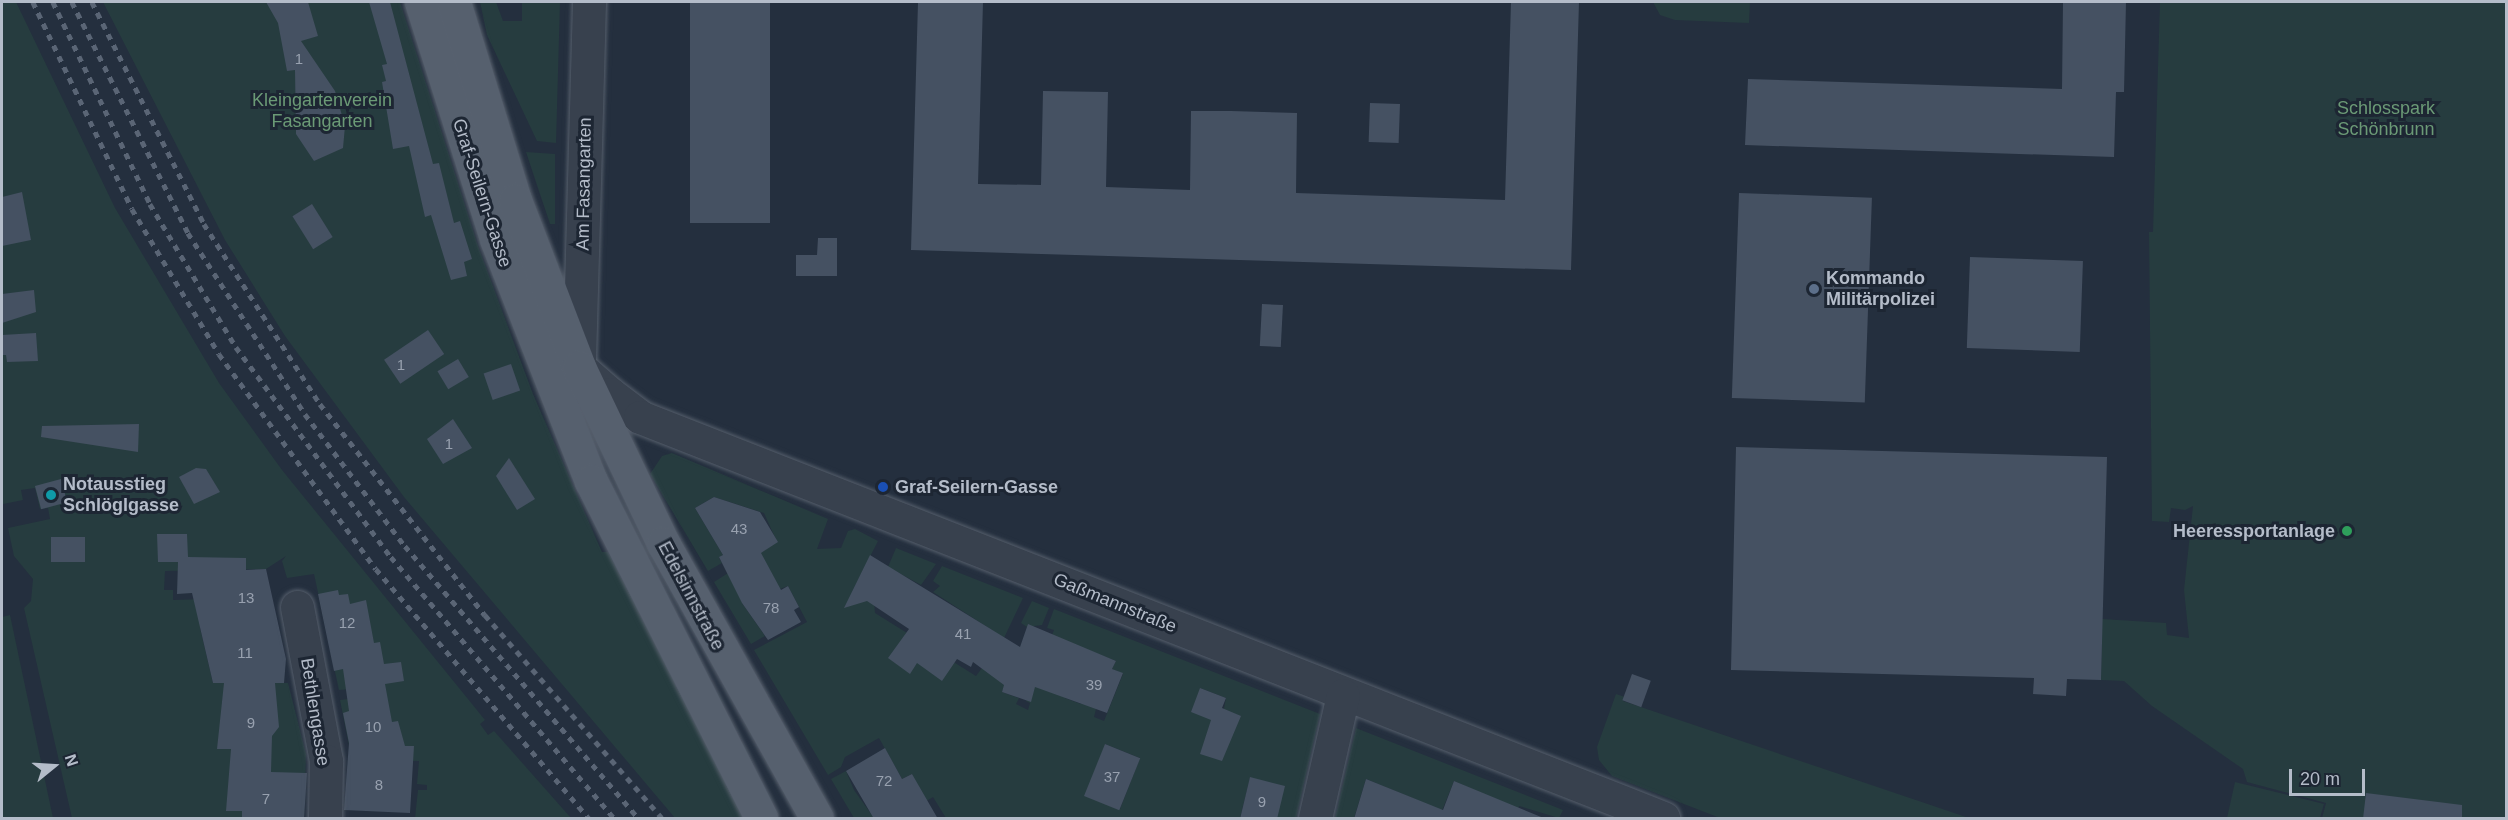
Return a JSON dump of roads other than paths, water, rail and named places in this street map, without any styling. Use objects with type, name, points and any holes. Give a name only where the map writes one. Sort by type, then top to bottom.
[{"type":"main road","name":"Graf-Seilern-Gasse","points":[[421,2],[496,239],[591,481]]},
{"type":"main road","name":"Graf-Seilern-Gasse","points":[[454,2],[515,200],[579,367]]},
{"type":"main road","name":"Edelsinnstraße","points":[[579,367],[610,435],[733,674],[817,819]]},
{"type":"main road","points":[[591,481],[761,819]]},
{"type":"street","name":"Am Fasangarten","points":[[579,367],[589,2]]},
{"type":"street","name":"Gaßmannstraße","points":[[579,367],[640,417],[1663,819]]},
{"type":"street","points":[[591,481],[597,446],[610,435],[640,417]]},
{"type":"street","name":"Bethlengasse","points":[[297,607],[326,761],[325,819]]},
{"type":"street","points":[[1315,819],[1343,695]]},
{"type":"railway","points":[[33,2],[132,209],[219,354],[376,569],[589,818]]},
{"type":"railway","points":[[53,2],[150,204],[236,347],[391,557],[614,818]]},
{"type":"railway","points":[[72,2],[188,233],[305,414],[405,546],[638,818]]},
{"type":"railway","points":[[92,2],[204,224],[320,404],[485,615],[662,818]]},
{"type":"place","name":"Kommando Militärpolizei","points":[[1814,289]]},
{"type":"place","name":"Graf-Seilern-Gasse","points":[[883,487]]},
{"type":"place","name":"Notausstieg Schlöglgasse","points":[[51,495]]},
{"type":"place","name":"Heeressportanlage","points":[[2347,531]]},
{"type":"park label","name":"Kleingartenverein Fasangarten","points":[[322,111]]},
{"type":"park label","name":"Schlosspark Schönbrunn","points":[[2386,119]]}]
